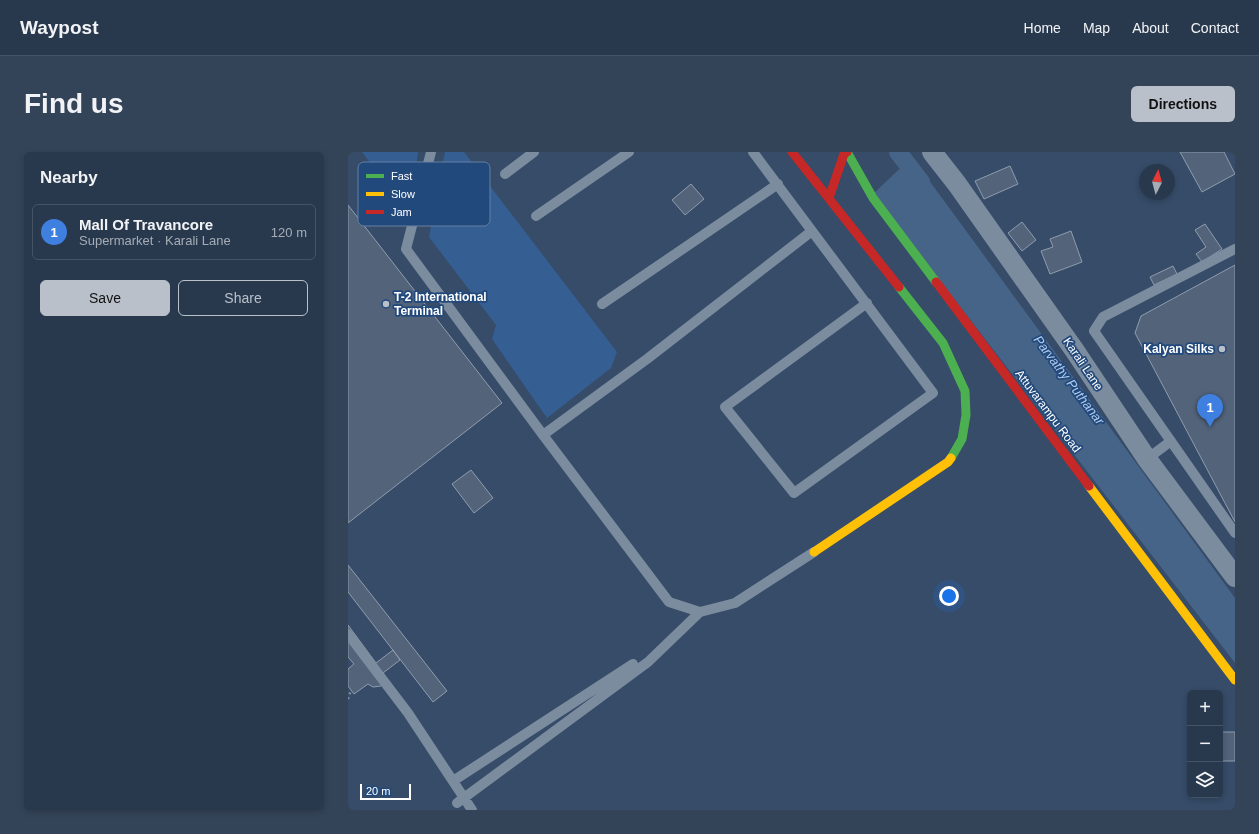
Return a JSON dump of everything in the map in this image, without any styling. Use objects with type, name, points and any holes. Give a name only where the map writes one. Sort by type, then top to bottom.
[{"type":"street","points":[[792,152],[943,343],[965,390],[966,415],[962,439],[948,462],[814,552]]},
{"type":"street","points":[[829,198],[844,154],[847,152]]},
{"type":"street","name":"Attuvarampu Road","points":[[847,152],[873,198],[1235,680]]},
{"type":"street","name":"Karali Lane","points":[[932,152],[957,184],[1075,351],[1147,459],[1235,577]]},
{"type":"lane","points":[[428,162],[431,152]]},
{"type":"lane","points":[[505,174],[534,152]]},
{"type":"lane","points":[[536,216],[629,152]]},
{"type":"lane","points":[[753,152],[867,303],[933,393],[794,493],[725,407],[867,303]]},
{"type":"lane","points":[[602,304],[778,184]]},
{"type":"lane","points":[[412,226],[406,249],[543,435],[669,602],[700,612]]},
{"type":"lane","points":[[543,435],[647,359],[812,231]]},
{"type":"lane","points":[[1235,249],[1103,317],[1094,331],[1235,533]]},
{"type":"lane","points":[[1147,459],[1171,441]]},
{"type":"lane","points":[[460,800],[648,662],[700,612],[735,603],[814,552]]},
{"type":"lane","points":[[348,634],[408,713],[460,800],[472,810]]},
{"type":"lane","points":[[453,781],[633,664]]},
{"type":"path","points":[[348,699],[351,690]]},
{"type":"shaded area","points":[[362,152],[418,152],[417,162],[370,162]]},
{"type":"shaded area","points":[[445,152],[464,152],[472,162],[443,162]]},
{"type":"shaded area","points":[[490,186],[617,352],[611,368],[547,418],[492,339],[496,325],[429,237],[431,226],[490,226]]},
{"type":"water","points":[[912,157],[1235,598],[1235,663],[873,194]]},
{"type":"building","points":[[1180,152],[1224,152],[1235,174],[1202,192]]},
{"type":"building","points":[[1010,166],[1018,184],[984,199],[975,181]]},
{"type":"building","points":[[691,184],[704,199],[685,215],[672,200]]},
{"type":"building","name":"T-2 International Terminal","points":[[348,205],[358,218],[358,226],[364,226],[502,403],[348,523]]},
{"type":"building","points":[[1022,222],[1036,240],[1022,251],[1008,233]]},
{"type":"building","points":[[1205,224],[1222,249],[1202,262],[1196,254],[1206,247],[1195,230]]},
{"type":"building","points":[[1071,231],[1082,262],[1050,274],[1041,251],[1053,247],[1050,239]]},
{"type":"building","points":[[1235,265],[1235,522],[1135,333],[1141,316]]},
{"type":"building","points":[[1173,266],[1177,274],[1154,285],[1150,277]]},
{"type":"building","points":[[471,470],[493,498],[474,513],[452,484]]},
{"type":"building","points":[[348,565],[447,691],[433,702],[348,592]]},
{"type":"building","points":[[348,625],[376,663],[393,650],[400,660],[383,673],[383,683],[381,686],[373,687],[368,684],[354,694],[348,686],[348,669],[354,664],[348,657]]},
{"type":"building","points":[[1223,732],[1235,732],[1235,761],[1223,761]]},
{"type":"waterway","name":"Parvathy Puthanar","points":[[898,152],[921,182]]},
{"type":"traffic: fast","points":[[847,152],[873,198],[936,282]]},
{"type":"traffic: fast","points":[[899,287],[943,343],[965,391],[966,415],[962,439],[951,458]]},
{"type":"traffic: slow","points":[[814,552],[948,462],[951,458]]},
{"type":"traffic: slow","points":[[1089,486],[1235,680]]},
{"type":"traffic: jam","points":[[792,152],[899,287]]},
{"type":"traffic: jam","points":[[829,198],[844,154],[847,152]]},
{"type":"traffic: jam","points":[[936,282],[1089,486]]},
{"type":"place","name":"T-2 International Terminal","points":[[386,304]]},
{"type":"place","name":"Kalyan Silks","points":[[1222,349]]},
{"type":"place","name":"Mall Of Travancore","points":[[1210,427]]}]
